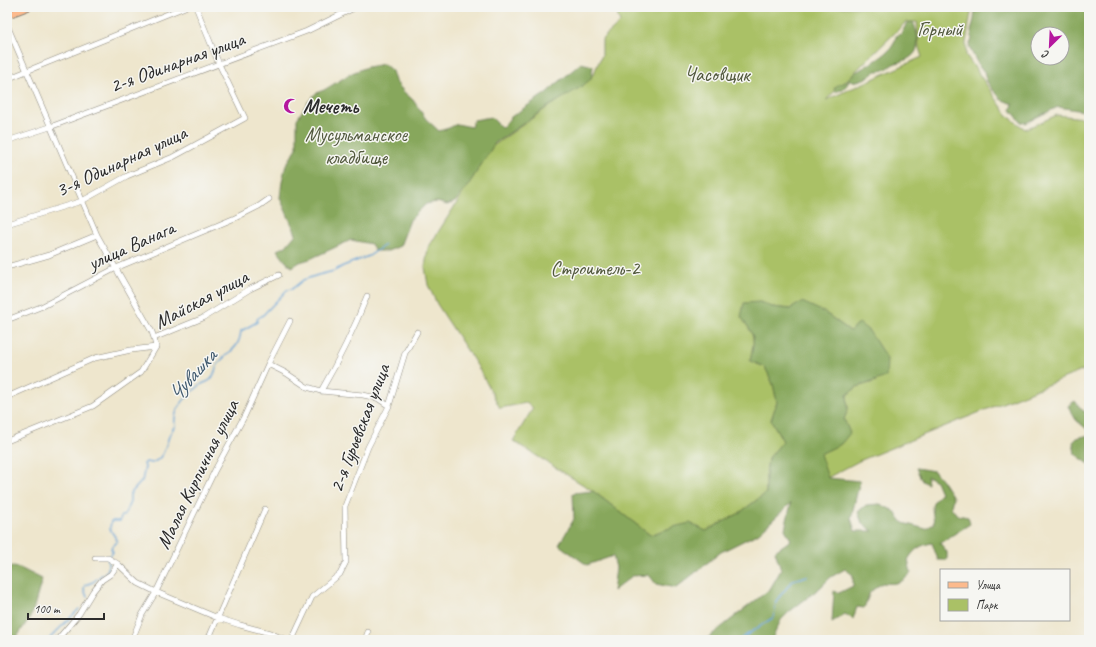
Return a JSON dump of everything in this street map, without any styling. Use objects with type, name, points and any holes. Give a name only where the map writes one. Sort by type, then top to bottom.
[{"type":"main road","points":[[7,15],[28,7]]},
{"type":"street","points":[[7,79],[185,7]]},
{"type":"street","points":[[196,7],[219,64]]},
{"type":"street","name":"2-я Одинарная улица","points":[[7,141],[50,127],[307,31],[356,7]]},
{"type":"street","points":[[7,25],[97,236],[154,338]]},
{"type":"street","name":"3-я Одинарная улица","points":[[7,224],[82,201],[127,176],[173,156],[245,118],[219,64]]},
{"type":"street","name":"улица Ванага","points":[[7,320],[43,306],[116,268],[235,218],[259,206],[269,199]]},
{"type":"street","points":[[7,267],[49,255],[97,236]]},
{"type":"street","name":"Майская улица","points":[[7,397],[95,358],[131,350],[156,347],[154,338],[203,318],[250,289],[280,275]]},
{"type":"street","points":[[321,391],[355,328],[368,296]]},
{"type":"street","name":"Малая Кирпичная улица","points":[[132,640],[142,615],[156,592],[215,470],[245,415],[268,364],[290,321]]},
{"type":"street","name":"2-я Гурьевская улица","points":[[292,640],[312,597],[340,574],[346,562],[345,506],[368,447],[388,406],[406,353],[417,332]]},
{"type":"street","points":[[7,441],[93,406],[141,372],[156,347]]},
{"type":"street","points":[[268,364],[286,373],[307,387],[321,391],[370,396],[377,398],[388,406]]},
{"type":"street","points":[[208,640],[266,509]]},
{"type":"street","points":[[95,558],[108,558],[118,564],[138,583],[156,592],[218,618],[270,633],[286,640]]},
{"type":"street","points":[[57,640],[79,614],[93,591],[102,580],[111,574],[118,564]]},
{"type":"street","points":[[365,640],[368,632]]},
{"type":"green space","name":"Строитель-2","points":[[615,7],[972,7],[966,43],[966,55],[1008,116],[1025,129],[1057,115],[1084,118],[1089,127],[1089,368],[859,461],[827,478],[819,454],[841,444],[844,419],[848,409],[847,395],[857,387],[877,381],[850,331],[824,312],[772,307],[760,302],[741,317],[753,338],[750,361],[765,367],[773,384],[777,402],[771,420],[783,441],[768,459],[766,493],[738,514],[706,531],[673,527],[650,535],[593,491],[513,441],[533,408],[526,403],[500,408],[478,367],[437,304],[428,285],[425,267],[428,248],[493,146],[593,75],[602,55],[602,39],[620,23]],"holes":[[[906,22],[917,22],[919,48],[922,57],[826,100]]]},
{"type":"green space","points":[[975,7],[1087,7],[1089,11],[1089,120],[1083,111],[1058,107],[1026,123],[1021,122],[1011,110],[1013,104],[1000,99],[1000,97],[989,86],[984,71],[980,68],[969,47],[972,38],[971,31]]},
{"type":"green space","points":[[913,22],[917,34],[918,44],[915,52],[910,58],[893,64],[881,71],[876,71],[864,79],[849,81],[844,88],[835,92],[834,89],[837,86],[847,81],[853,74],[885,54],[891,48],[896,36],[901,34],[907,23]]},
{"type":"green space","name":"Мусульманское кладбище","points":[[581,63],[593,66],[591,79],[495,143],[467,187],[455,202],[447,205],[437,202],[426,204],[410,220],[400,246],[388,251],[375,251],[371,244],[351,240],[310,259],[300,262],[292,267],[277,250],[286,246],[296,234],[280,198],[282,181],[286,165],[297,148],[297,119],[316,93],[324,90],[352,73],[367,67],[384,64],[392,71],[395,81],[413,100],[426,119],[439,131],[457,124],[471,127],[474,120],[491,117],[502,128],[511,117],[546,93]]},
{"type":"green space","points":[[760,302],[772,307],[790,309],[802,302],[824,312],[850,331],[859,323],[869,331],[887,359],[886,377],[857,387],[847,395],[848,409],[844,419],[850,433],[841,444],[820,454],[828,478],[860,481],[851,518],[855,531],[873,531],[862,523],[858,512],[866,505],[880,504],[894,511],[903,523],[926,529],[934,523],[932,506],[941,493],[936,481],[927,476],[928,484],[922,481],[916,468],[934,471],[953,497],[951,507],[957,515],[968,517],[970,524],[940,543],[947,552],[947,560],[938,560],[932,543],[921,546],[915,550],[908,560],[911,573],[901,581],[895,583],[882,583],[870,592],[864,608],[857,607],[853,619],[845,614],[832,622],[834,591],[839,593],[853,586],[853,575],[845,569],[831,577],[821,587],[789,612],[781,620],[773,637],[769,640],[705,640],[770,589],[781,570],[775,551],[791,540],[785,529],[791,503],[759,533],[721,552],[676,588],[656,584],[649,575],[632,576],[613,591],[616,568],[613,556],[587,565],[559,545],[574,519],[573,493],[593,491],[650,535],[690,523],[706,531],[738,514],[766,493],[768,459],[783,441],[771,420],[777,402],[773,384],[765,367],[750,361],[753,338],[741,317],[744,303]]},
{"type":"green space","points":[[1075,401],[1082,410],[1089,414],[1089,431],[1076,420],[1068,406]]},
{"type":"green space","points":[[1089,435],[1089,464],[1075,454],[1073,442],[1077,438]]},
{"type":"green space","points":[[7,566],[20,568],[42,579],[32,614],[15,640],[7,640]]},
{"type":"waterway","name":"Чувашка","points":[[87,597],[84,589],[85,585],[93,582],[108,570],[108,558],[113,552],[111,548],[117,542],[110,529],[111,521],[120,521],[121,516],[124,516],[130,502],[130,494],[142,481],[145,467],[144,464],[146,462],[152,463],[157,460],[164,451],[169,436],[175,426],[176,414],[182,402],[202,384],[211,379],[217,366],[238,343],[241,331],[257,322],[257,319],[263,315],[287,290],[292,289],[303,280],[334,271],[369,256],[385,245]]},
{"type":"waterway","points":[[739,640],[774,617],[776,601],[793,580],[807,576]]},
{"type":"waterway","name":"Чувашка","points":[[48,640],[79,609]]},
{"type":"place","name":"Мечеть","points":[[291,106]]},
{"type":"park label","name":"Горный","points":[[940,29]]},
{"type":"park label","name":"Часовщик","points":[[717,74]]}]
